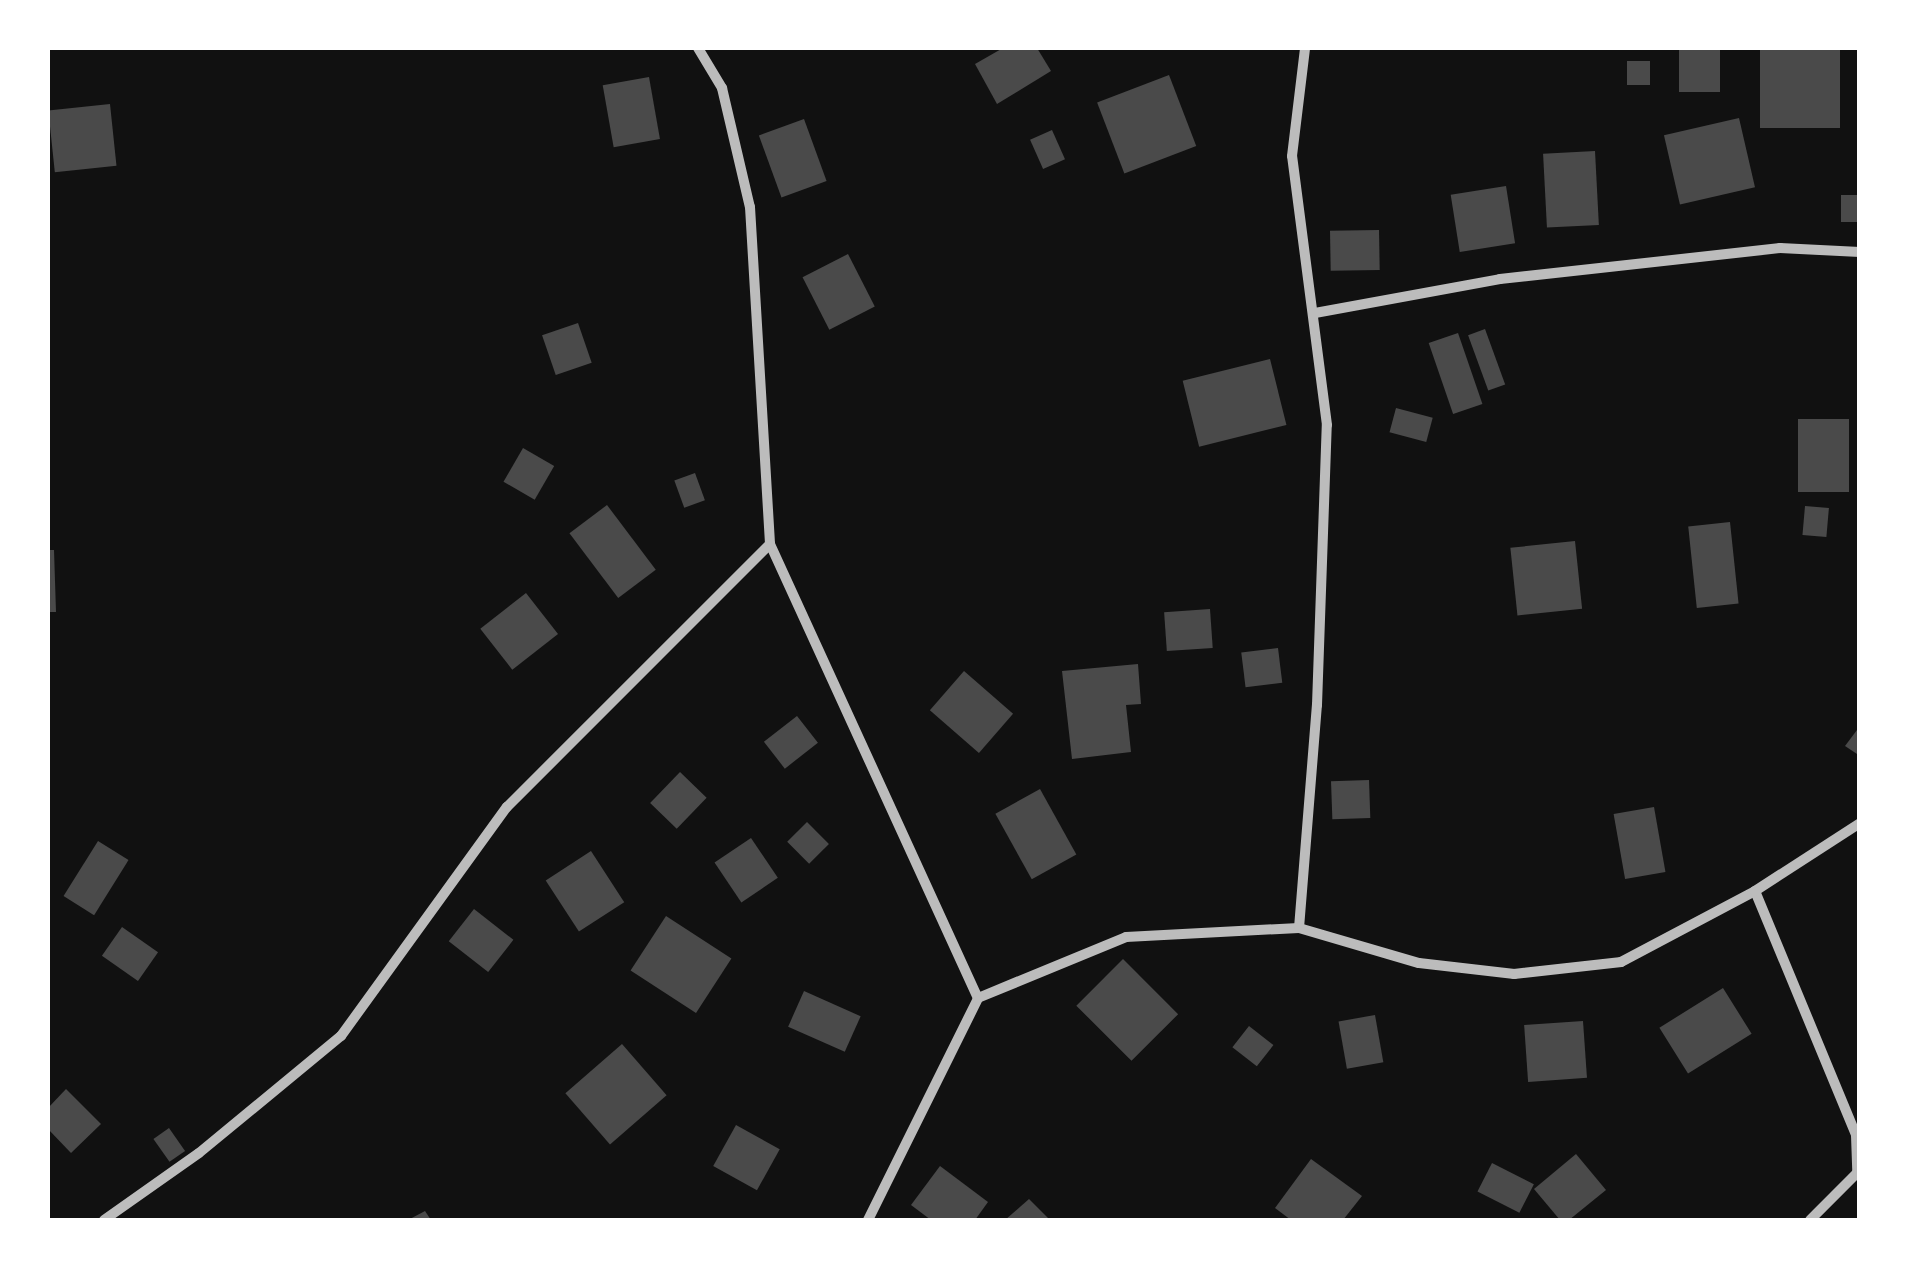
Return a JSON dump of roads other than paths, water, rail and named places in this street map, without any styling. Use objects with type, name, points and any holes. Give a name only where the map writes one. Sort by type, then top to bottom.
[{"type":"street","points":[[698,48],[722,88],[750,207],[770,544],[978,998]]},
{"type":"street","points":[[1299,928],[1317,705],[1328,425],[1292,156],[1304,48]]},
{"type":"street","points":[[1315,313],[1500,279],[1780,248],[1860,252]]},
{"type":"street","points":[[104,1220],[199,1153],[340,1036],[507,807],[770,544]]},
{"type":"street","points":[[868,1220],[978,998],[1126,937],[1299,928],[1419,963],[1514,974],[1621,962],[1755,891],[1860,823]]},
{"type":"street","points":[[1755,891],[1856,1135],[1858,1173],[1810,1220]]}]
